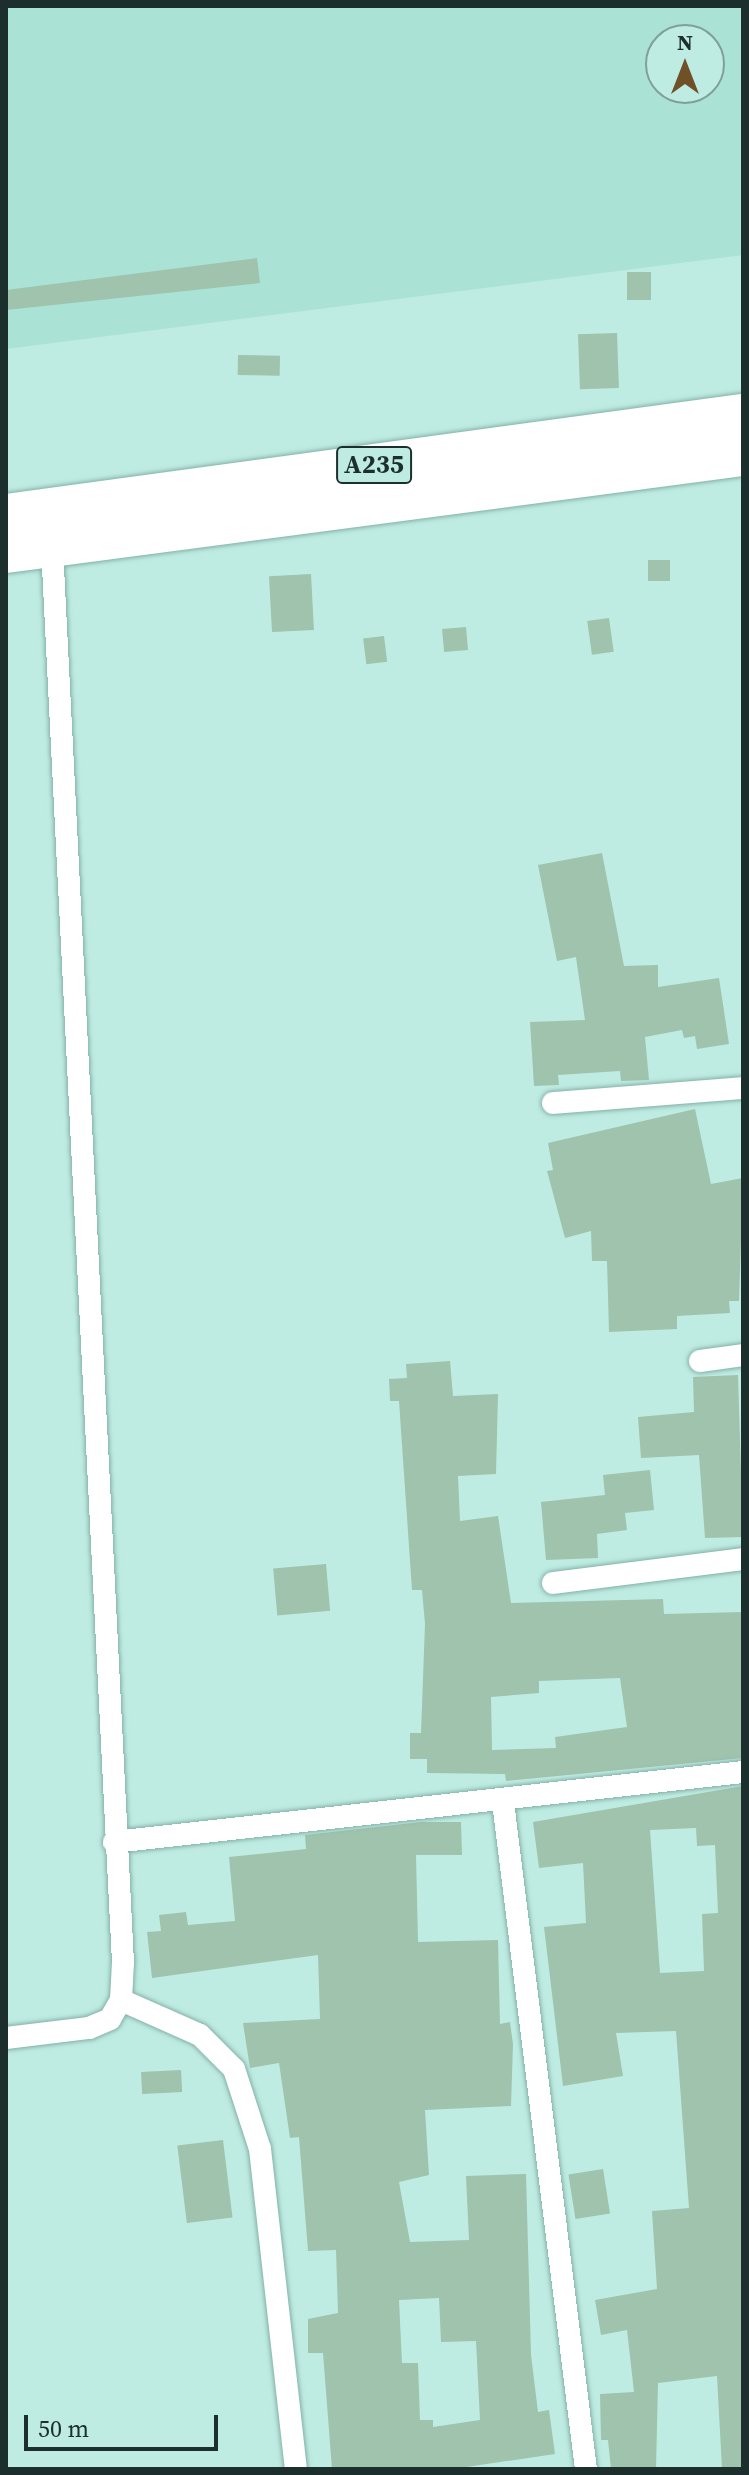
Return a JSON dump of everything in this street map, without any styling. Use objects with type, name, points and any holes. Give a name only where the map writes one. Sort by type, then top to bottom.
[{"type":"highway","name":"A235","points":[[6,515],[743,415]]},
{"type":"highway","name":"A235","points":[[6,552],[743,455]]},
{"type":"street","points":[[6,2038],[89,2028],[110,2019],[121,2000],[52,546]]},
{"type":"street","points":[[553,1103],[743,1088]]},
{"type":"street","points":[[700,1361],[743,1355]]},
{"type":"street","points":[[553,1583],[743,1559]]},
{"type":"street","points":[[114,1842],[503,1802],[743,1772]]},
{"type":"street","points":[[503,1802],[586,2469]]},
{"type":"street","points":[[121,2000],[200,2035],[234,2069],[260,2149],[296,2469]]},
{"type":"shaded area","points":[[6,6],[743,6],[743,255],[6,349]]},
{"type":"building","points":[[257,258],[260,283],[6,310],[6,290]]},
{"type":"building","points":[[627,272],[651,272],[651,300],[627,300]]},
{"type":"building","points":[[617,333],[619,388],[580,389],[578,334]]},
{"type":"building","points":[[238,355],[280,356],[280,376],[238,375]]},
{"type":"building","points":[[648,560],[670,560],[670,581],[648,581]]},
{"type":"building","points":[[311,574],[314,630],[272,632],[269,576]]},
{"type":"building","points":[[609,618],[614,652],[592,655],[587,621]]},
{"type":"building","points":[[466,627],[468,650],[444,652],[442,629]]},
{"type":"building","points":[[384,636],[387,662],[366,664],[363,639]]},
{"type":"building","points":[[602,853],[624,966],[658,965],[658,987],[719,978],[729,1044],[697,1049],[695,1036],[684,1038],[682,1030],[645,1037],[649,1080],[621,1081],[620,1071],[558,1075],[559,1085],[534,1086],[530,1022],[585,1020],[576,957],[557,961],[538,865]]},
{"type":"building","points":[[695,1109],[711,1184],[743,1178],[739,1301],[729,1301],[730,1313],[677,1316],[677,1329],[609,1332],[607,1261],[592,1261],[591,1231],[565,1238],[547,1171],[553,1170],[548,1143]]},
{"type":"building","points":[[450,1361],[453,1396],[498,1394],[496,1474],[458,1476],[460,1521],[498,1516],[511,1603],[663,1599],[664,1614],[743,1612],[743,1758],[506,1781],[505,1774],[427,1773],[427,1759],[410,1759],[410,1733],[421,1733],[425,1624],[422,1590],[412,1590],[399,1401],[390,1401],[389,1379],[407,1378],[406,1364]],"holes":[[[620,1678],[627,1727],[555,1737],[556,1748],[492,1750],[491,1697],[539,1693],[539,1681]]]},
{"type":"building","points":[[738,1375],[743,1537],[705,1538],[699,1455],[641,1458],[638,1417],[694,1412],[693,1377]]},
{"type":"building","points":[[650,1470],[654,1510],[625,1513],[627,1530],[597,1534],[598,1558],[546,1560],[541,1502],[605,1495],[603,1475]]},
{"type":"building","points":[[326,1564],[330,1611],[277,1615],[273,1569]]},
{"type":"building","points":[[743,1786],[743,2469],[722,2469],[717,2376],[658,2383],[656,2469],[611,2469],[608,2440],[601,2440],[600,2394],[634,2392],[627,2330],[601,2335],[595,2300],[657,2289],[652,2211],[689,2208],[676,2031],[616,2033],[623,2076],[563,2086],[544,1927],[586,1923],[583,1863],[539,1868],[533,1822]],"holes":[[[696,1828],[697,1846],[715,1845],[718,1913],[702,1914],[704,1971],[660,1973],[650,1830]]]},
{"type":"building","points":[[421,1822],[461,1822],[462,1855],[416,1855],[418,1942],[498,1940],[500,2024],[510,2022],[513,2044],[511,2106],[425,2110],[429,2175],[399,2182],[410,2242],[469,2240],[466,2176],[526,2174],[531,2355],[538,2412],[549,2410],[555,2454],[453,2469],[332,2469],[323,2353],[308,2353],[308,2319],[338,2313],[336,2250],[308,2251],[299,2137],[290,2138],[279,2063],[250,2068],[243,2023],[320,2019],[318,1955],[152,1978],[147,1932],[161,1931],[159,1915],[186,1912],[188,1925],[235,1921],[229,1857],[306,1849],[305,1835]],"holes":[[[439,2298],[441,2342],[476,2341],[480,2420],[433,2427],[433,2420],[420,2420],[418,2363],[402,2363],[399,2300]]]},
{"type":"building","points":[[181,2070],[182,2092],[142,2094],[141,2072]]},
{"type":"building","points":[[223,2140],[233,2217],[187,2223],[177,2146]]},
{"type":"building","points":[[603,2169],[610,2213],[575,2219],[568,2174]]}]
